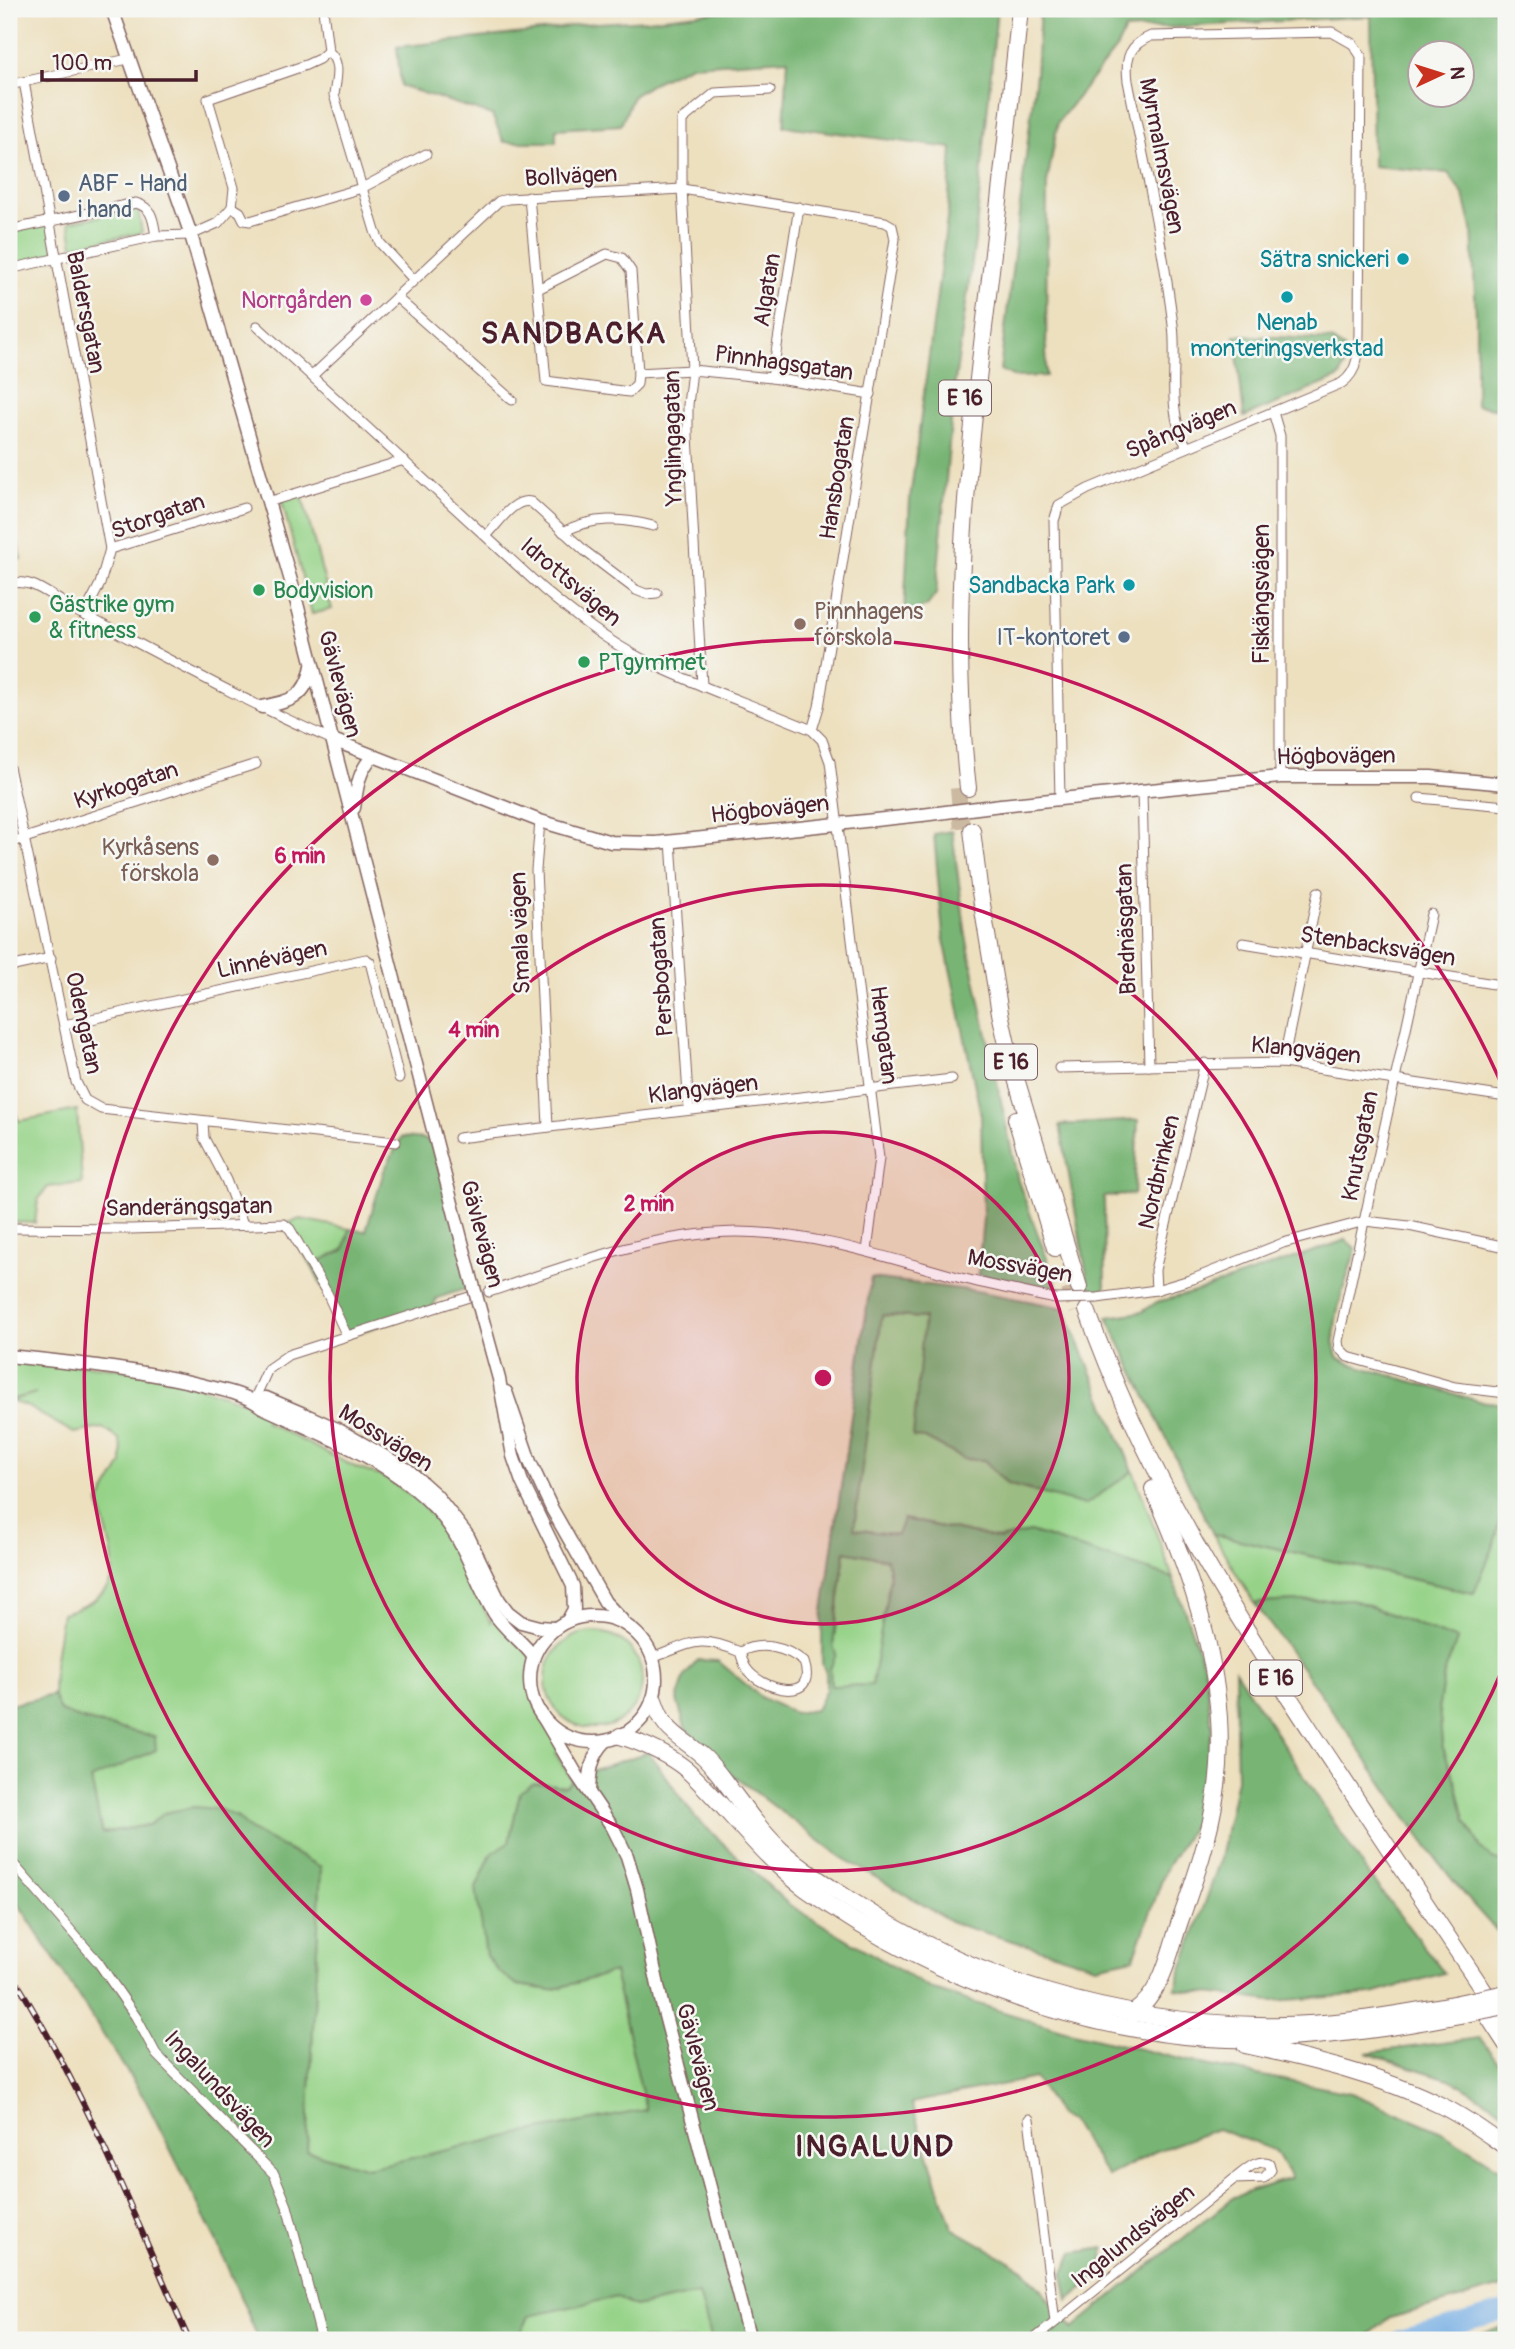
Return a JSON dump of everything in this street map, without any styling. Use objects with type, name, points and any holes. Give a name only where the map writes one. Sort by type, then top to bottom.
[{"type":"highway","name":"E 16","points":[[1010,9],[954,517],[950,639],[952,732],[963,788],[960,679],[964,517],[1020,9]]},
{"type":"highway","name":"E 16","points":[[967,831],[1011,1062],[1074,1287]]},
{"type":"highway","name":"E 16","points":[[1087,1306],[1103,1377],[1160,1504],[1218,1605],[1282,1706],[1506,2044]]},
{"type":"highway","name":"E 16","points":[[1087,1306],[1114,1377],[1170,1499],[1226,1598],[1291,1701],[1506,2024]]},
{"type":"highway","points":[[1133,2013],[1150,2000],[1155,1991],[1189,1896],[1211,1820],[1220,1745],[1219,1707],[1205,1632],[1160,1504]]},
{"type":"highway","points":[[654,1700],[658,1713],[669,1730],[705,1758],[761,1829],[784,1852],[816,1878],[885,1923],[989,1973],[1082,2002],[1168,2020],[1261,2025],[1506,2006]]},
{"type":"highway","points":[[613,1738],[663,1753],[687,1769],[775,1863],[806,1889],[880,1935],[931,1962],[1038,2004],[1098,2021],[1209,2037],[1333,2065],[1409,2091],[1444,2107],[1506,2147]]},
{"type":"highway","points":[[1209,2037],[1270,2039],[1392,2027],[1457,2010],[1506,1993]]},
{"type":"main road","name":"Gävlevägen","points":[[112,9],[191,235],[268,502],[313,662],[499,1379],[513,1456],[522,1482],[573,1586],[574,1609],[568,1620]]},
{"type":"main road","points":[[262,707],[297,696],[307,683],[313,662]]},
{"type":"main road","name":"Högbovägen","points":[[333,740],[540,821],[611,842],[635,843],[1280,777],[1431,777],[1506,784]]},
{"type":"main road","points":[[353,816],[359,776],[363,766],[372,757]]},
{"type":"main road","name":"Mossvägen","points":[[9,1356],[118,1367],[156,1374],[254,1400],[266,1398],[337,1429],[408,1470],[436,1495],[468,1536],[495,1614],[533,1656]]},
{"type":"main road","name":"Gävlevägen","points":[[499,1379],[518,1422],[530,1462],[552,1508],[605,1602],[625,1624]]},
{"type":"main road","name":"Mossvägen","points":[[480,1570],[508,1612],[526,1623],[554,1628]]},
{"type":"main road","points":[[587,1615],[603,1616],[625,1624],[641,1639],[652,1658],[656,1672],[654,1700],[641,1722],[632,1731],[613,1738],[587,1742],[567,1736],[552,1727],[540,1713],[532,1694],[530,1682],[533,1656],[554,1628],[568,1620],[587,1615]]},
{"type":"main road","name":"Gävlevägen","points":[[540,1713],[577,1775],[590,1791],[627,1856],[637,1889],[662,2004],[750,2340]]},
{"type":"main road","points":[[590,1791],[593,1757],[613,1738]]},
{"type":"street","points":[[323,9],[328,51],[334,55],[337,64],[338,76],[334,95],[380,243],[414,280]]},
{"type":"street","name":"Myrmalmsvägen","points":[[1187,447],[1176,421],[1173,328],[1128,81],[1127,59],[1131,48],[1151,36],[1332,32],[1353,44],[1361,56],[1360,117]]},
{"type":"street","points":[[9,269],[156,236],[191,235],[218,223],[232,207],[234,188],[208,99],[306,65],[328,51]]},
{"type":"street","points":[[9,85],[128,60]]},
{"type":"street","name":"Baldersgatan","points":[[24,82],[110,549]]},
{"type":"street","name":"Ynglingagatan","points":[[702,686],[688,435],[692,370],[682,189],[682,120],[715,93],[770,90]]},
{"type":"street","name":"Spångvägen","points":[[1060,800],[1054,521],[1056,510],[1068,499],[1342,383],[1350,377],[1354,370],[1359,331],[1360,117]]},
{"type":"street","points":[[232,207],[240,212],[244,220],[250,221],[362,188],[426,154]]},
{"type":"street","name":"Bollvägen","points":[[312,376],[499,201],[682,189],[885,222],[895,231]]},
{"type":"street","name":"Ynglingagatan","points":[[529,197],[546,381],[629,392],[637,384],[638,373],[631,271],[622,258],[607,254],[538,289]]},
{"type":"street","points":[[9,230],[136,203],[146,206],[151,212],[156,236]]},
{"type":"street","name":"Algatan","points":[[772,378],[799,207]]},
{"type":"street","name":"Hansbogatan","points":[[812,730],[819,707],[895,231]]},
{"type":"street","points":[[396,297],[512,400]]},
{"type":"street","name":"Idrottsvägen","points":[[257,326],[543,589],[592,628],[642,659],[812,730]]},
{"type":"street","name":"Pinnhagsgatan","points":[[638,373],[692,370],[772,378],[871,394]]},
{"type":"street","name":"Fiskängsvägen","points":[[1273,412],[1280,436],[1280,777]]},
{"type":"street","points":[[268,502],[404,460]]},
{"type":"street","name":"Idrottsvägen","points":[[486,536],[522,500],[531,502],[563,532],[636,590],[646,594],[657,593]]},
{"type":"street","name":"Storgatan","points":[[84,615],[100,584],[110,549],[244,508]]},
{"type":"street","name":"Idrottsvägen","points":[[563,532],[591,521],[615,519],[653,526]]},
{"type":"street","points":[[9,583],[30,584],[84,615]]},
{"type":"street","name":"Högbovägen","points":[[84,615],[262,707],[333,740]]},
{"type":"street","points":[[812,730],[826,747],[838,824]]},
{"type":"street","name":"Kyrkogatan","points":[[9,843],[256,764]]},
{"type":"street","name":"Odengatan","points":[[9,766],[64,1024],[80,1091],[85,1100],[103,1110],[396,1142]]},
{"type":"street","name":"Brednäsgatan","points":[[1142,791],[1149,1066]]},
{"type":"street","points":[[1419,798],[1506,806]]},
{"type":"street","name":"Smala vägen","points":[[540,821],[536,870],[548,1127]]},
{"type":"street","name":"Hemgatan","points":[[838,824],[879,1158],[866,1251]]},
{"type":"street","name":"Persbogatan","points":[[671,841],[689,1110]]},
{"type":"street","points":[[1283,1063],[1318,892]]},
{"type":"street","name":"Knutsgatan","points":[[1365,1221],[1431,914]]},
{"type":"street","name":"Stenbacksvägen","points":[[1243,943],[1506,986]]},
{"type":"street","points":[[9,967],[51,958]]},
{"type":"street","name":"Linnévägen","points":[[64,1024],[366,959],[370,962],[399,1078]]},
{"type":"street","name":"Nordbrinken","points":[[1156,1290],[1155,1270],[1205,1063]]},
{"type":"street","name":"Klangvägen","points":[[1059,1068],[1283,1063],[1506,1097]]},
{"type":"street","name":"Klangvägen","points":[[458,1138],[953,1079]]},
{"type":"street","points":[[203,1121],[204,1138],[226,1180],[243,1224]]},
{"type":"street","points":[[1506,1247],[1409,1226],[1365,1221],[1338,1341],[1343,1353],[1348,1357],[1455,1387],[1506,1393]]},
{"type":"street","name":"Mossvägen","points":[[489,1292],[608,1252],[655,1241],[738,1232],[789,1236],[866,1251],[963,1279],[1087,1306],[1193,1279],[1283,1243],[1365,1221]]},
{"type":"street","name":"Sanderängsgatan","points":[[9,1228],[131,1229],[243,1224],[287,1226],[327,1293],[347,1336]]},
{"type":"street","points":[[254,1400],[260,1382],[276,1361],[305,1348],[469,1297]]},
{"type":"street","points":[[652,1658],[698,1641],[718,1643],[740,1652],[750,1647],[764,1646],[779,1649],[804,1662],[806,1678],[803,1684],[793,1690],[775,1688],[748,1671],[740,1652]]},
{"type":"street","name":"Ingalundsvägen","points":[[9,1858],[98,1962],[136,2017],[156,2054],[274,2175],[287,2207],[322,2340]]},
{"type":"street","name":"Ingalundsvägen","points":[[1028,2119],[1055,2322]]},
{"type":"street","name":"Ingalundsvägen","points":[[1033,2340],[1234,2179]]},
{"type":"green space","points":[[739,9],[997,9],[975,241],[954,388],[936,594],[927,606],[904,615],[910,499],[948,212],[952,148],[784,126],[788,59],[691,65],[633,96],[621,125],[556,129],[556,142],[504,142],[492,115],[401,86],[397,47],[551,30],[581,24],[647,20]]},
{"type":"green space","points":[[1040,9],[1506,9],[1506,410],[1476,405],[1472,228],[1464,196],[1448,173],[1373,166],[1371,16],[1125,30],[1117,47],[1058,122],[1047,183],[1046,376],[1015,377],[1000,370],[1036,74]]},
{"type":"green space","points":[[138,209],[142,233],[73,246],[69,222]]},
{"type":"green space","points":[[49,221],[56,258],[9,269],[9,230]]},
{"type":"green space","points":[[1235,335],[1331,340],[1345,349],[1346,361],[1340,377],[1244,417]]},
{"type":"green space","points":[[301,492],[332,609],[312,614],[281,498]]},
{"type":"green space","points":[[9,505],[21,559],[9,562]]},
{"type":"green space","points":[[952,831],[966,936],[1018,1181],[1059,1291],[978,1275],[983,1218],[981,1115],[943,935],[934,834]]},
{"type":"green space","points":[[9,1101],[19,1121],[77,1110],[82,1183],[48,1187],[38,1200],[35,1223],[9,1222]]},
{"type":"green space","points":[[1138,1120],[1134,1194],[1104,1197],[1105,1293],[1089,1287],[1060,1125]]},
{"type":"green space","points":[[402,1137],[424,1139],[436,1144],[474,1286],[437,1298],[432,1309],[347,1336],[311,1265],[344,1250],[350,1229],[366,1231],[384,1171]]},
{"type":"green space","points":[[301,1219],[350,1229],[344,1250],[311,1265],[284,1224]]},
{"type":"green space","points":[[1346,1240],[1356,1249],[1336,1318],[1334,1332],[1337,1357],[1351,1364],[1479,1401],[1506,1404],[1506,1495],[1493,1548],[1474,1593],[1213,1534],[1107,1317],[1142,1312],[1157,1302],[1195,1292]]},
{"type":"green space","points":[[871,1278],[976,1291],[1064,1308],[1133,1471],[1085,1505],[1007,1484],[984,1460],[964,1459],[925,1438],[913,1437],[924,1318],[882,1315],[854,1529],[897,1535],[903,1519],[1000,1539],[1030,1532],[1173,1578],[1204,1666],[1212,1728],[1201,1812],[1166,1869],[1134,1958],[1096,1966],[956,1924],[841,1857],[725,1769],[685,1727],[677,1700],[685,1676],[698,1660],[718,1661],[762,1698],[794,1713],[816,1710],[826,1690],[826,1673],[822,1663],[822,1618]],"holes":[[[845,1551],[887,1559],[890,1577],[872,1685],[831,1686],[830,1669],[836,1654],[833,1645]]]},
{"type":"green space","points":[[882,1315],[924,1318],[925,1438],[964,1459],[984,1460],[1007,1484],[1085,1505],[1133,1471],[1173,1578],[1030,1532],[1000,1539],[904,1519],[898,1535],[853,1529]]},
{"type":"green space","points":[[9,1356],[156,1373],[270,1410],[265,1422],[357,1468],[386,1478],[419,1501],[442,1527],[465,1564],[490,1622],[495,1614],[533,1656],[531,1682],[536,1704],[560,1747],[556,1754],[572,1780],[566,1786],[534,1783],[520,1792],[509,1842],[491,1855],[518,1985],[551,1990],[614,1972],[646,2110],[368,2168],[307,2151],[321,1867],[251,1831],[237,1817],[194,1807],[164,1813],[149,1825],[101,1833],[91,1779],[155,1737],[95,1723],[60,1711],[53,1695],[54,1665],[62,1613],[100,1596],[109,1584],[113,1572],[109,1541],[99,1503],[122,1464],[122,1450],[119,1439],[102,1428],[74,1433],[26,1406],[10,1401],[36,1393],[9,1400]]},
{"type":"green space","points":[[1506,1495],[1506,1864],[1492,1859],[1481,1848],[1465,1819],[1457,1786],[1442,1745],[1439,1705],[1444,1674],[1457,1640],[1351,1599],[1254,1603],[1213,1534],[1473,1593],[1493,1548]]},
{"type":"green space","points":[[845,1551],[887,1559],[890,1577],[872,1685],[831,1686],[830,1669],[836,1654],[833,1646]]},
{"type":"green space","points":[[1351,1599],[1457,1640],[1444,1674],[1439,1705],[1442,1745],[1457,1786],[1465,1819],[1481,1848],[1492,1859],[1506,1864],[1506,1940],[1467,1898],[1432,1853],[1254,1603]]},
{"type":"green space","points":[[594,1632],[612,1636],[628,1646],[638,1662],[642,1680],[638,1698],[628,1714],[612,1724],[594,1728],[576,1724],[560,1714],[550,1698],[546,1680],[550,1662],[560,1646],[576,1636]]},
{"type":"green space","points":[[1235,1670],[1365,1870],[1444,1973],[1372,1994],[1272,2001],[1175,1989],[1219,1863],[1237,1779]]},
{"type":"green space","points":[[53,1695],[60,1711],[72,1716],[155,1737],[156,1750],[91,1779],[102,1833],[149,1825],[164,1813],[194,1807],[219,1809],[237,1817],[251,1831],[321,1867],[307,2151],[368,2168],[518,2134],[646,2110],[614,1972],[551,1990],[518,1985],[499,1972],[486,1956],[476,1888],[491,1854],[509,1842],[520,1792],[534,1783],[566,1786],[579,1775],[648,1752],[695,1817],[788,1904],[931,1989],[1061,2030],[1201,2064],[1351,2093],[1440,2131],[1506,2172],[1506,2286],[1390,2318],[1362,2340],[712,2340],[699,2294],[635,2307],[616,2297],[529,2316],[517,2340],[259,2340],[213,2234],[146,2101],[9,1889],[9,1705]],"holes":[[[1035,2078],[1059,2115],[1071,2121],[1108,2177],[1154,2152],[1217,2129],[1276,2151],[1291,2178],[1234,2197],[1073,2328],[1023,2269],[952,2228],[911,2103]]]},
{"type":"green space","points":[[1480,2038],[1506,2073],[1506,2112],[1452,2080],[1366,2053]]},
{"type":"green space","points":[[1105,2248],[1100,2274],[1068,2301],[1063,2275],[1073,2253]]},
{"type":"green space","points":[[699,2294],[712,2340],[517,2340],[528,2316],[616,2297],[635,2307]]},
{"type":"green space","points":[[1506,2326],[1506,2340],[1464,2340]]},
{"type":"waterway","points":[[1399,2340],[1506,2311]]},
{"type":"tunnel","points":[[958,788],[962,831]]},
{"type":"tunnel","points":[[1069,1288],[1077,1311]]},
{"type":"railway","points":[[9,1970],[36,2014],[84,2105],[189,2340]]},
{"type":"place","name":"ABF - Hand i hand","points":[[64,196]]},
{"type":"place","name":"Sätra snickeri","points":[[1403,259]]},
{"type":"place","name":"Nenab monteringsverkstad","points":[[1287,297]]},
{"type":"place","name":"Norrgården","points":[[366,300]]},
{"type":"place","name":"Sandbacka Park","points":[[1129,585]]},
{"type":"place","name":"Bodyvision","points":[[259,590]]},
{"type":"place","name":"Gästrike gym & fitness","points":[[35,617]]},
{"type":"place","name":"Pinnhagens förskola","points":[[800,624]]},
{"type":"place","name":"IT-kontoret","points":[[1124,637]]},
{"type":"place","name":"PTgymmet","points":[[584,662]]},
{"type":"place","name":"Kyrkåsens förskola","points":[[213,860]]},
{"type":"district","name":"SANDBACKA","points":[[574,333]]},
{"type":"district","name":"INGALUND","points":[[875,2146]]}]
